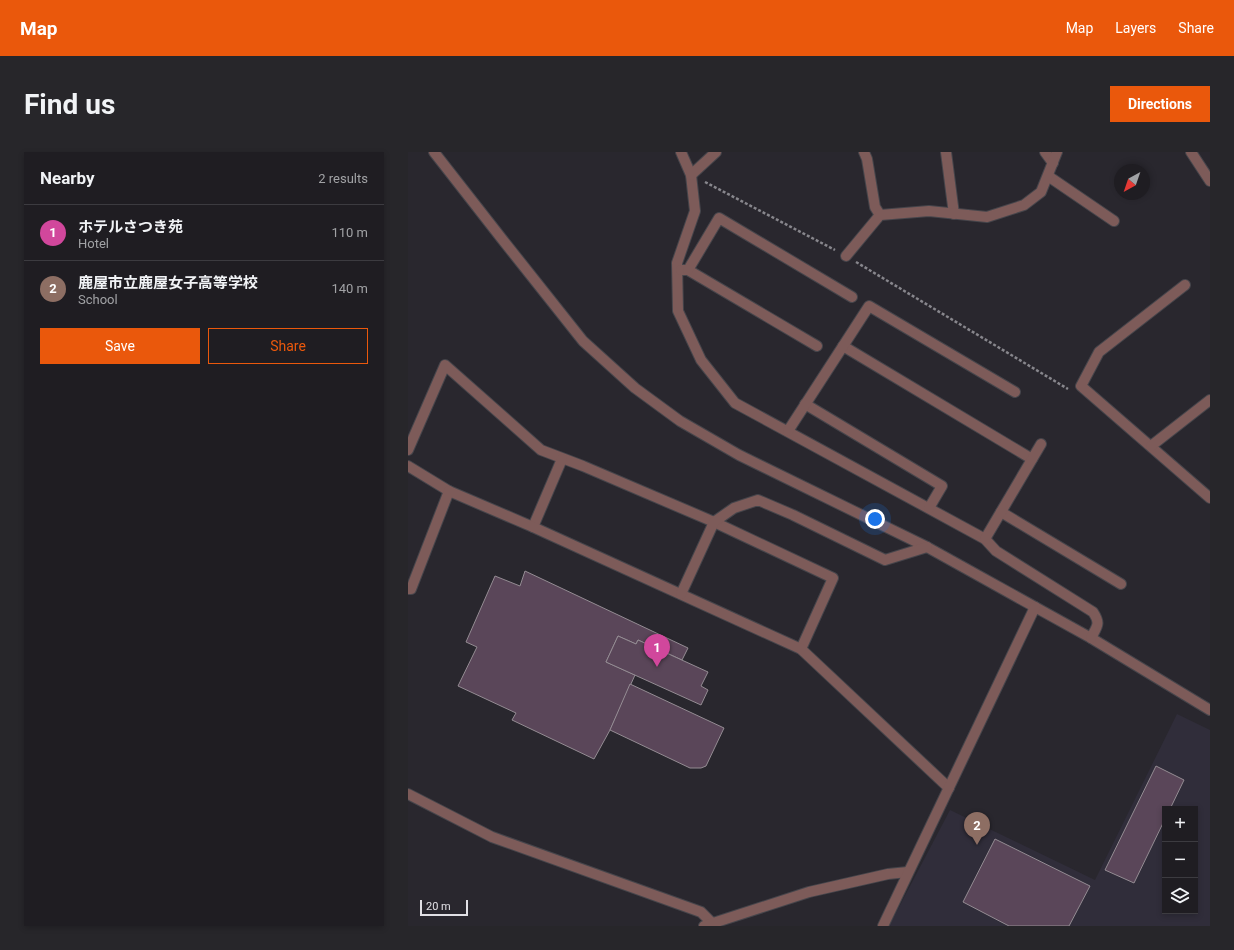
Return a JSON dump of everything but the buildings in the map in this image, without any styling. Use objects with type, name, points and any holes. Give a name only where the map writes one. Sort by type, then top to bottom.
[{"type":"street","points":[[434,152],[502,240],[584,341],[635,388],[680,421],[739,455],[928,548],[1091,638],[1210,710]]},
{"type":"street","points":[[681,152],[691,175],[696,211],[677,263],[683,270],[817,346]]},
{"type":"street","points":[[691,175],[716,152]]},
{"type":"street","points":[[864,152],[867,159],[875,207],[880,215]]},
{"type":"street","points":[[946,152],[954,214]]},
{"type":"street","points":[[1045,152],[1053,163]]},
{"type":"street","points":[[846,256],[880,215],[929,211],[987,217],[1024,205],[1041,192],[1057,152]]},
{"type":"street","points":[[1191,152],[1210,181]]},
{"type":"street","points":[[1048,176],[1114,221]]},
{"type":"street","points":[[852,297],[719,218],[683,270],[678,311],[701,360],[735,402],[985,538],[996,551],[1093,612],[1098,619],[1098,625],[1091,638]]},
{"type":"street","points":[[1185,285],[1099,352],[1082,386],[1210,498]]},
{"type":"street","points":[[788,430],[869,306],[1015,392]]},
{"type":"street","points":[[843,346],[1032,459]]},
{"type":"street","points":[[408,450],[445,365],[541,450],[583,466],[714,522],[833,578],[801,649]]},
{"type":"street","points":[[1151,446],[1210,400]]},
{"type":"street","points":[[805,404],[942,486],[929,508]]},
{"type":"street","points":[[985,538],[1041,444]]},
{"type":"street","points":[[532,527],[562,459]]},
{"type":"street","points":[[408,466],[449,491],[801,649],[949,788]]},
{"type":"street","points":[[408,589],[411,589],[422,563],[449,491]]},
{"type":"street","points":[[681,594],[714,522],[734,508],[758,500],[793,515],[885,560],[928,548]]},
{"type":"street","points":[[1001,512],[1121,584]]},
{"type":"street","points":[[883,926],[1035,607]]},
{"type":"street","points":[[408,794],[492,837],[701,912],[708,924],[809,892],[888,874],[908,872]]},
{"type":"path","points":[[691,175],[846,256],[1070,390],[1082,386]]},
{"type":"shaded area","points":[[1177,714],[1210,730],[1210,926],[889,926],[950,810],[1095,880]]},
{"type":"place","name":"ホテルさつき苑","points":[[657,667]]},
{"type":"place","name":"鹿屋市立鹿屋女子高等学校","points":[[977,845]]}]
